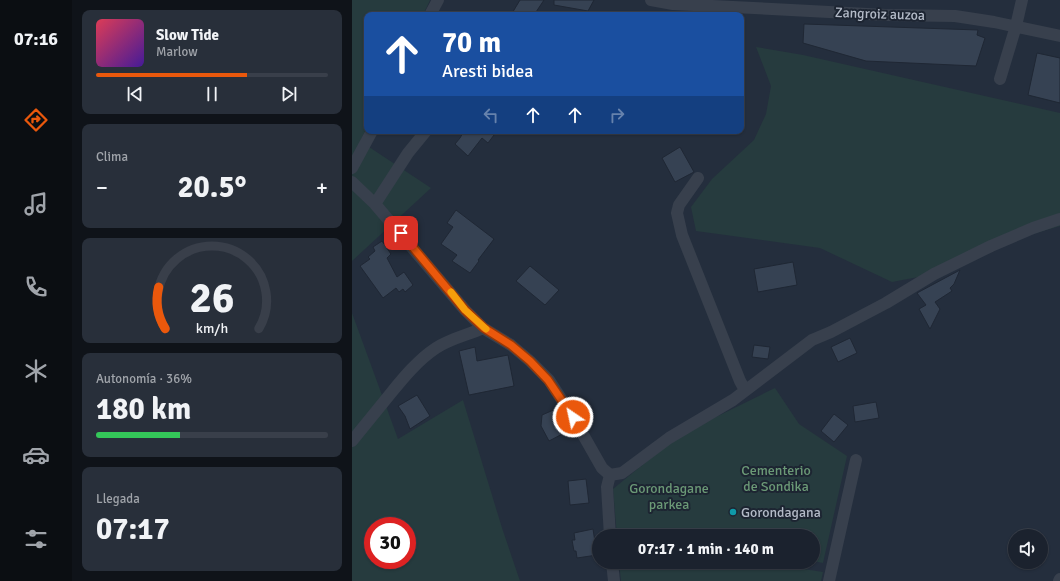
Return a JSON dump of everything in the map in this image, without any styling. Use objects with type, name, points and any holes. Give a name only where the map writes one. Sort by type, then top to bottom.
[{"type":"street","points":[[432,12],[438,0]]},
{"type":"street","name":"Zangroiz auzoa","points":[[651,0],[673,4],[772,5],[886,15],[955,16],[1016,26],[1060,36]]},
{"type":"street","points":[[1000,79],[1022,0]]},
{"type":"street","points":[[352,168],[370,134]]},
{"type":"street","points":[[375,204],[408,152],[423,134]]},
{"type":"street","points":[[698,178],[679,205],[677,214],[682,235],[740,381],[745,390]]},
{"type":"street","points":[[352,182],[375,204],[465,310],[484,328],[511,345],[530,361],[548,380],[573,417],[602,468],[610,475]]},
{"type":"street","points":[[610,475],[622,473],[669,438],[733,400],[812,340],[831,332],[886,303],[934,274],[991,246],[1033,228],[1060,219]]},
{"type":"street","points":[[352,441],[405,375],[422,358],[451,339],[476,332],[484,328]]},
{"type":"street","points":[[830,581],[856,460]]},
{"type":"street","points":[[610,475],[607,487],[610,529]]},
{"type":"street","points":[[613,569],[614,581]]},
{"type":"green space","points":[[352,0],[430,0],[424,12],[364,12],[364,134],[360,141],[431,188],[352,261]]},
{"type":"green space","points":[[756,47],[803,55],[1060,113],[1060,226],[991,246],[934,274],[892,282],[820,248],[696,231],[691,207],[712,179],[754,140],[766,114],[771,86]]},
{"type":"green space","points":[[352,313],[398,439],[463,400],[502,528],[520,581],[352,581]]},
{"type":"green space","name":"Cementerio de Sondika","points":[[775,388],[799,424],[847,456],[823,563],[820,562],[820,529],[616,529],[613,489],[679,435]]},
{"type":"green space","points":[[620,569],[804,569],[823,572],[821,581],[621,581]]},
{"type":"building","points":[[520,0],[544,0],[536,12],[513,12]]},
{"type":"building","points":[[554,0],[594,0],[588,11],[554,5]]},
{"type":"building","points":[[804,24],[978,30],[977,35],[985,38],[976,66],[866,61],[803,43]]},
{"type":"building","points":[[1037,53],[1060,58],[1060,103],[1028,95]]},
{"type":"building","points":[[462,134],[495,134],[488,143],[482,138],[468,156],[455,144]]},
{"type":"building","points":[[680,147],[694,172],[675,182],[662,158]]},
{"type":"building","points":[[456,210],[494,239],[470,273],[452,261],[457,255],[441,244],[453,227],[447,223]]},
{"type":"building","points":[[382,241],[391,254],[387,258],[397,277],[404,272],[413,285],[405,292],[403,289],[399,292],[396,288],[383,298],[360,266],[370,259],[368,257],[375,251],[373,247]]},
{"type":"building","points":[[793,262],[797,285],[758,292],[754,269]]},
{"type":"building","points":[[530,266],[559,290],[545,305],[516,281]]},
{"type":"building","points":[[960,270],[954,284],[950,288],[952,291],[935,302],[940,309],[930,329],[919,309],[926,305],[917,293]]},
{"type":"building","points":[[850,338],[857,353],[838,362],[831,347]]},
{"type":"building","points":[[754,345],[770,347],[768,359],[752,357]]},
{"type":"building","points":[[475,347],[477,361],[508,355],[514,386],[469,395],[459,351]]},
{"type":"building","points":[[417,395],[430,416],[410,429],[405,416],[398,406]]},
{"type":"building","points":[[876,402],[879,418],[855,422],[853,406]]},
{"type":"building","points":[[558,408],[570,430],[549,441],[541,426],[542,415]]},
{"type":"building","points":[[834,414],[848,425],[834,442],[821,431]]},
{"type":"building","points":[[586,479],[589,503],[570,505],[568,481]]},
{"type":"building","points":[[592,529],[592,556],[577,558],[572,540],[575,540],[574,533]]},
{"type":"slow traffic","points":[[451,292],[465,310],[486,329]]},
{"type":"place","name":"Gorondagana","points":[[733,512]]},
{"type":"route","points":[[401,233],[465,310],[484,328],[511,345],[530,361],[548,380],[573,417]]},
{"type":"park label","name":"Gorondagane parkea","points":[[669,496]]}]
